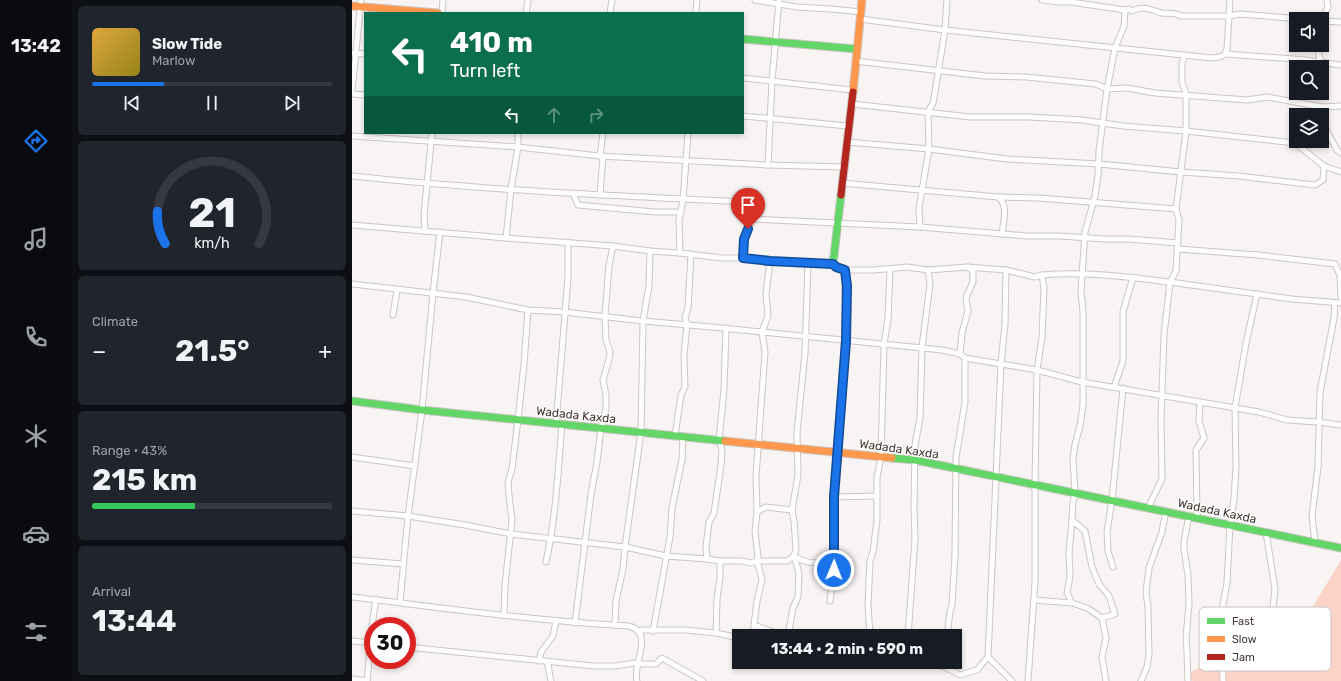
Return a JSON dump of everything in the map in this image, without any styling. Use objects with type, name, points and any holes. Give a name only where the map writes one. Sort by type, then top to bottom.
[{"type":"street","points":[[442,12],[443,0]]},
{"type":"street","points":[[526,12],[528,0]]},
{"type":"street","points":[[610,12],[612,0]]},
{"type":"street","points":[[696,12],[698,0]]},
{"type":"street","points":[[755,0],[779,2],[797,7],[831,9],[860,16],[945,30],[1212,58],[1221,57],[1226,54],[1306,60]]},
{"type":"street","points":[[833,264],[845,167],[848,126],[852,104],[856,48],[862,0]]},
{"type":"street","points":[[920,227],[919,208],[929,149],[928,112],[933,103],[945,30],[947,0]]},
{"type":"street","points":[[1042,0],[1071,2],[1125,10],[1129,9],[1131,11],[1147,8],[1164,13],[1174,12],[1181,16],[1229,16],[1240,14],[1289,18]]},
{"type":"street","points":[[1226,54],[1228,49],[1230,0]]},
{"type":"street","points":[[1326,12],[1328,7],[1327,0]]},
{"type":"street","points":[[768,165],[772,81],[779,2]]},
{"type":"street","points":[[352,6],[360,3],[430,12]]},
{"type":"street","points":[[360,3],[354,53],[352,92],[364,95]]},
{"type":"street","points":[[1072,603],[1067,593],[1070,576],[1069,553],[1074,493],[1073,459],[1083,405],[1083,312],[1081,274],[1085,238],[1098,182],[1107,89],[1114,48],[1124,26],[1125,10]]},
{"type":"street","points":[[1329,21],[1341,22]]},
{"type":"street","points":[[744,39],[856,48]]},
{"type":"street","points":[[354,53],[364,54]]},
{"type":"street","points":[[1148,508],[1162,479],[1161,394],[1164,335],[1170,282],[1176,271],[1178,249],[1179,220],[1176,209],[1186,131],[1186,94],[1182,82],[1182,63],[1185,55]]},
{"type":"street","points":[[855,61],[985,76],[1026,77],[1096,84],[1107,89],[1126,88],[1155,93],[1186,94],[1247,100],[1267,97],[1322,107],[1341,106]]},
{"type":"street","points":[[1329,63],[1341,65]]},
{"type":"street","points":[[744,78],[852,90]]},
{"type":"street","points":[[852,104],[970,117],[1030,117],[1082,120],[1103,124],[1181,132],[1186,131],[1295,143],[1324,166],[1341,172]]},
{"type":"street","points":[[1322,107],[1324,126],[1337,150],[1341,153]]},
{"type":"street","points":[[744,116],[848,126]]},
{"type":"street","points":[[425,231],[424,215],[432,134]]},
{"type":"street","points":[[506,238],[510,189],[518,147],[518,134]]},
{"type":"street","points":[[600,195],[603,134]]},
{"type":"street","points":[[680,253],[679,220],[683,200],[688,134]]},
{"type":"street","points":[[352,136],[518,147],[602,156],[768,165],[845,167]]},
{"type":"street","points":[[847,142],[929,149],[1007,159],[1099,164],[1239,176],[1315,185],[1323,180],[1324,166]]},
{"type":"street","points":[[352,176],[428,184],[683,200],[749,202],[749,214],[752,219]]},
{"type":"street","points":[[842,183],[998,198],[1039,198],[1176,209]]},
{"type":"street","points":[[573,193],[578,205],[655,212],[681,212]]},
{"type":"street","points":[[998,198],[1002,200],[1005,213],[1002,234]]},
{"type":"street","points":[[752,219],[920,227],[1002,234],[1129,239],[1178,243]]},
{"type":"street","points":[[743,258],[744,239],[752,219]]},
{"type":"street","points":[[352,225],[613,246],[722,258],[833,264],[836,267],[845,270],[874,270],[907,267],[928,270],[967,267],[1006,270],[1035,277],[1051,274],[1132,277],[1292,299],[1338,303],[1320,392],[1318,467],[1312,516],[1315,542]]},
{"type":"street","points":[[400,602],[408,516],[422,410],[440,232]]},
{"type":"street","points":[[546,562],[551,539],[555,504],[564,312],[568,278],[568,242]]},
{"type":"street","points":[[575,623],[584,542],[606,402],[603,380],[610,359],[610,352],[606,340],[605,316],[613,246]]},
{"type":"street","points":[[1178,249],[1258,255],[1335,264],[1340,275],[1341,298]]},
{"type":"street","points":[[616,625],[616,601],[622,578],[641,432],[644,321],[649,286],[650,251]]},
{"type":"street","points":[[653,631],[666,556],[672,508],[682,460],[679,436],[681,395],[685,387],[684,354],[692,254]]},
{"type":"street","points":[[754,629],[757,600],[762,580],[757,561],[758,557],[755,531],[757,512],[756,476],[765,352],[762,332],[768,316],[766,294],[770,261]]},
{"type":"street","points":[[789,629],[793,608],[798,597],[799,573],[794,556],[796,540],[792,510],[798,475],[797,432],[803,381],[808,263]]},
{"type":"street","points":[[960,354],[962,333],[968,311],[966,300],[973,282],[973,271],[967,267]]},
{"type":"street","points":[[870,629],[868,604],[870,560],[873,552],[877,520],[877,478],[880,456],[884,344],[889,312],[888,285],[890,269]]},
{"type":"street","points":[[830,601],[835,562],[834,497],[846,341],[847,286],[845,270]]},
{"type":"street","points":[[909,629],[915,540],[915,445],[920,418],[922,347],[930,284],[928,270]]},
{"type":"street","points":[[952,669],[960,675],[977,670],[988,657],[1001,364],[1006,324],[1006,270]]},
{"type":"street","points":[[1028,681],[1034,600],[1034,484],[1037,370],[1042,336],[1044,288],[1042,275]]},
{"type":"street","points":[[1114,387],[1123,361],[1123,312],[1132,277]]},
{"type":"street","points":[[352,284],[397,290],[466,296],[528,310],[564,312],[846,341],[922,347],[960,354],[964,358],[1037,370],[1082,382],[1161,394],[1259,412],[1287,420],[1341,425]]},
{"type":"street","points":[[393,315],[397,290]]},
{"type":"street","points":[[1223,607],[1227,583],[1230,525],[1234,498],[1236,467],[1235,408],[1246,343],[1257,294]]},
{"type":"street","points":[[504,615],[505,585],[512,520],[508,495],[508,482],[512,469],[518,420],[528,310]]},
{"type":"street","points":[[707,559],[706,547],[709,522],[714,513],[721,465],[722,450],[719,440],[723,408],[726,328]]},
{"type":"street","points":[[948,629],[952,598],[957,445],[965,402],[964,358]]},
{"type":"street","points":[[1112,567],[1108,551],[1106,532],[1112,500],[1123,388]]},
{"type":"street","name":"Wadada Kaxda","points":[[352,401],[422,410],[916,460],[1341,548]]},
{"type":"street","points":[[1188,681],[1188,652],[1186,638],[1189,604],[1188,575],[1184,541],[1193,517],[1196,450],[1204,438],[1199,421],[1200,402]]},
{"type":"street","points":[[352,457],[415,466]]},
{"type":"street","points":[[834,497],[877,496]]},
{"type":"street","points":[[757,512],[766,507],[792,510]]},
{"type":"street","points":[[352,511],[408,516],[511,534],[584,542],[666,556],[720,561],[743,561],[750,563],[757,561],[788,561],[794,556]]},
{"type":"street","points":[[1141,681],[1147,667],[1149,655],[1148,607],[1146,592],[1149,568],[1161,537],[1166,511]]},
{"type":"street","points":[[1072,520],[1086,531],[1092,567],[1099,584],[1109,596],[1115,614],[1102,618]]},
{"type":"street","points":[[1266,532],[1275,589],[1273,607]]},
{"type":"street","points":[[794,556],[800,561],[818,563],[835,562]]},
{"type":"street","points":[[352,560],[403,564]]},
{"type":"street","points":[[716,633],[720,561]]},
{"type":"street","points":[[352,597],[556,621],[616,625],[635,628],[640,633],[642,639],[639,664],[636,671],[637,681]]},
{"type":"street","points":[[373,617],[376,600]]},
{"type":"street","points":[[1034,600],[1072,603],[1087,608],[1102,618],[1106,638],[1102,657],[1105,680]]},
{"type":"street","points":[[539,660],[541,652],[554,636],[556,621]]},
{"type":"street","points":[[754,625],[765,629]]},
{"type":"street","points":[[640,633],[641,630],[685,630],[716,633],[732,636]]},
{"type":"street","points":[[352,641],[364,642]]},
{"type":"street","points":[[416,648],[593,666],[615,666],[635,663],[656,664],[662,658],[703,681]]},
{"type":"street","points":[[988,657],[1012,681]]},
{"type":"street","points":[[546,661],[551,681]]},
{"type":"street","points":[[352,679],[367,681],[369,669]]},
{"type":"street","points":[[1223,671],[1223,681]]},
{"type":"shaded area","points":[[1341,560],[1341,681],[1193,681],[1186,674],[1199,668],[1199,671],[1331,671],[1331,607],[1313,607]]},
{"type":"traffic: fast","points":[[744,39],[856,49]]},
{"type":"traffic: fast","points":[[837,452],[844,361],[846,293],[845,270],[836,267],[833,264],[841,195]]},
{"type":"traffic: fast","points":[[352,401],[422,410],[725,441]]},
{"type":"traffic: fast","points":[[892,458],[915,460],[1341,548]]},
{"type":"traffic: slow","points":[[853,92],[862,0]]},
{"type":"traffic: slow","points":[[352,6],[426,12]]},
{"type":"traffic: slow","points":[[725,441],[892,458]]},
{"type":"traffic: jam","points":[[841,195],[853,92]]},
{"type":"route","points":[[748,229],[744,239],[743,258],[833,264],[836,267],[845,270],[847,286],[846,341],[834,497],[834,570]]}]
